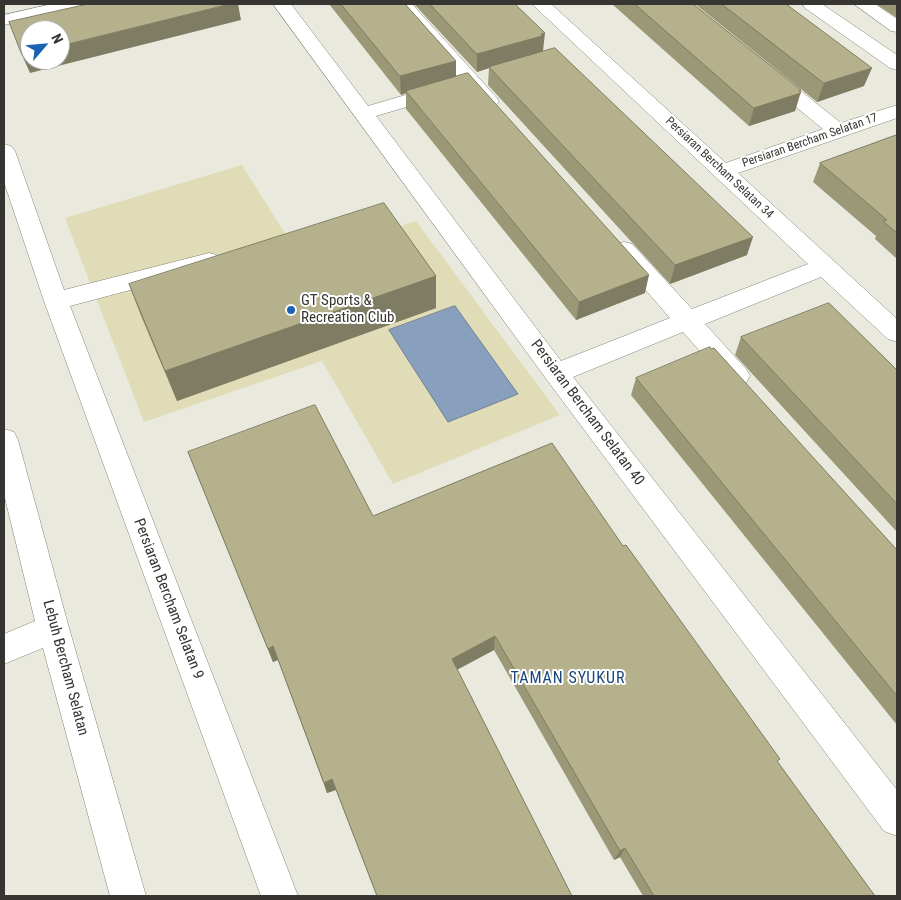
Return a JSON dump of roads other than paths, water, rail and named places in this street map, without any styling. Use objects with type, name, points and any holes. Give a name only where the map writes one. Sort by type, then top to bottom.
[{"type":"street","points":[[4,20],[75,4]]},
{"type":"street","name":"Persiaran Bercham Selatan 40","points":[[282,4],[556,373],[897,818]]},
{"type":"street","points":[[402,4],[481,79],[504,118]]},
{"type":"street","name":"Persiaran Bercham Selatan 34","points":[[541,4],[579,51],[723,171],[897,333]]},
{"type":"street","points":[[811,4],[897,64]]},
{"type":"street","points":[[863,4],[897,27]]},
{"type":"street","points":[[756,64],[838,131]]},
{"type":"street","points":[[362,114],[481,79]]},
{"type":"street","name":"Persiaran Bercham Selatan 17","points":[[723,171],[897,111]]},
{"type":"street","name":"Persiaran Bercham Selatan 9","points":[[4,151],[56,302],[280,896]]},
{"type":"street","points":[[608,233],[752,393]]},
{"type":"street","points":[[56,302],[225,257]]},
{"type":"street","points":[[556,373],[825,266]]},
{"type":"street","name":"Lebuh Bercham Selatan","points":[[4,440],[53,628],[128,896]]},
{"type":"street","points":[[4,649],[53,628]]},
{"type":"water","points":[[455,306],[518,394],[448,422],[389,330]]},
{"type":"place","name":"GT Sports & Recreation Club","points":[[291,310]]},
{"type":"district","name":"TAMAN SYUKUR","points":[[568,679]]}]
